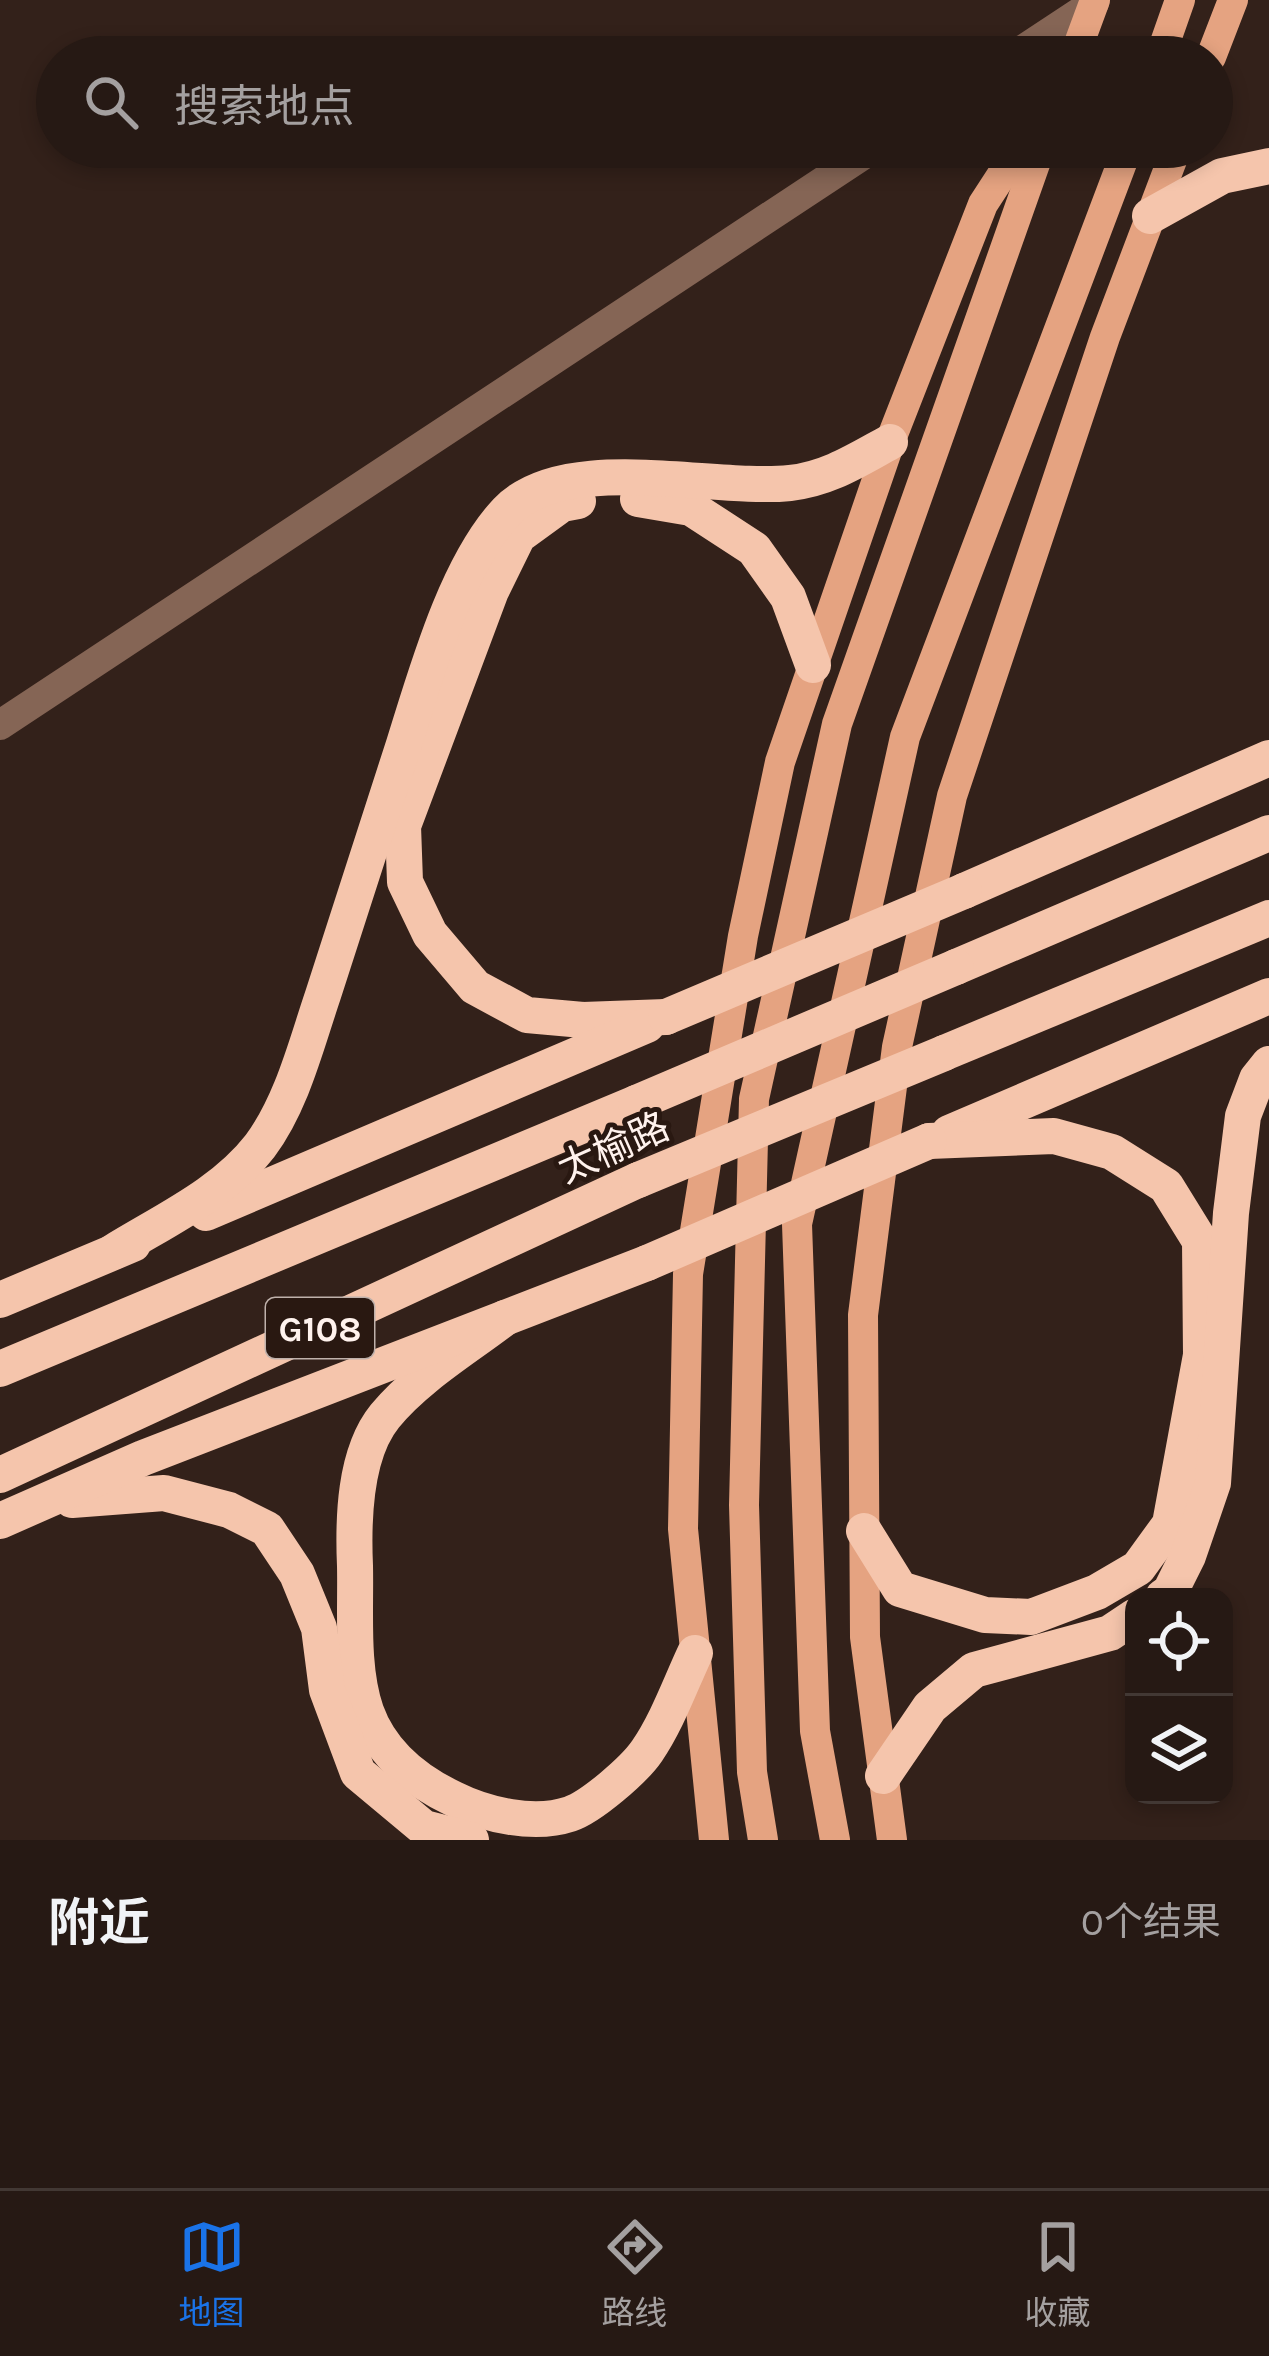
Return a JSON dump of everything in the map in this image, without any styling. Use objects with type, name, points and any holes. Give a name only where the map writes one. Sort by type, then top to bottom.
[{"type":"highway","points":[[1150,217],[1222,176],[1269,166]]},
{"type":"highway","points":[[113,1252],[224,1183],[261,1145],[296,1076],[439,635],[476,557],[508,510],[553,484],[608,476],[745,485],[793,482],[831,475],[890,442]]},
{"type":"highway","points":[[667,1017],[583,1020],[527,1015],[475,987],[430,934],[405,882],[403,826],[490,591],[518,536],[562,504],[616,495],[691,508],[754,549],[788,597],[813,665]]},
{"type":"highway","points":[[0,1300],[1264,759]]},
{"type":"highway","name":"太榆路","points":[[0,1369],[1269,833]]},
{"type":"highway","name":"太榆路","points":[[0,1474],[638,1180],[1269,919]]},
{"type":"highway","points":[[0,1521],[143,1458],[647,1263],[1269,997]]},
{"type":"highway","points":[[1172,1588],[1189,1556],[1214,1483],[1231,1214],[1243,1116],[1257,1079],[1269,1064]]},
{"type":"highway","points":[[864,1532],[900,1589],[950,1606],[985,1615],[1031,1617],[1096,1592],[1138,1568],[1170,1524],[1201,1354],[1200,1241],[1166,1186],[1112,1152],[1054,1136],[929,1141]]},
{"type":"highway","points":[[505,1318],[382,1419],[365,1460],[353,1523],[357,1660],[366,1712],[389,1753],[424,1784],[470,1807],[517,1818],[570,1814],[615,1784],[646,1753],[695,1653]]},
{"type":"highway","points":[[44,1502],[164,1493],[230,1510],[268,1529],[297,1574],[319,1628],[326,1690],[358,1773],[424,1828],[471,1840]]},
{"type":"highway","points":[[884,1776],[930,1708],[974,1670],[1110,1634],[1125,1623]]},
{"type":"main road","points":[[1167,36],[1180,0]]},
{"type":"main road","points":[[1219,36],[1233,0]]},
{"type":"main road","points":[[1082,36],[1094,2]]},
{"type":"main road","points":[[714,1840],[683,1529],[688,1274],[743,936],[780,762],[813,665],[890,442],[983,204],[1006,168]]},
{"type":"main road","points":[[763,1840],[752,1772],[744,1505],[754,1099],[837,724],[1034,168]]},
{"type":"main road","points":[[835,1840],[815,1731],[797,1224],[905,736],[1119,168]]},
{"type":"main road","points":[[892,1840],[865,1636],[863,1315],[897,1047],[952,796],[1105,337],[1169,168]]},
{"type":"street","points":[[1043,36],[1094,2]]},
{"type":"street","points":[[0,725],[843,168]]}]
